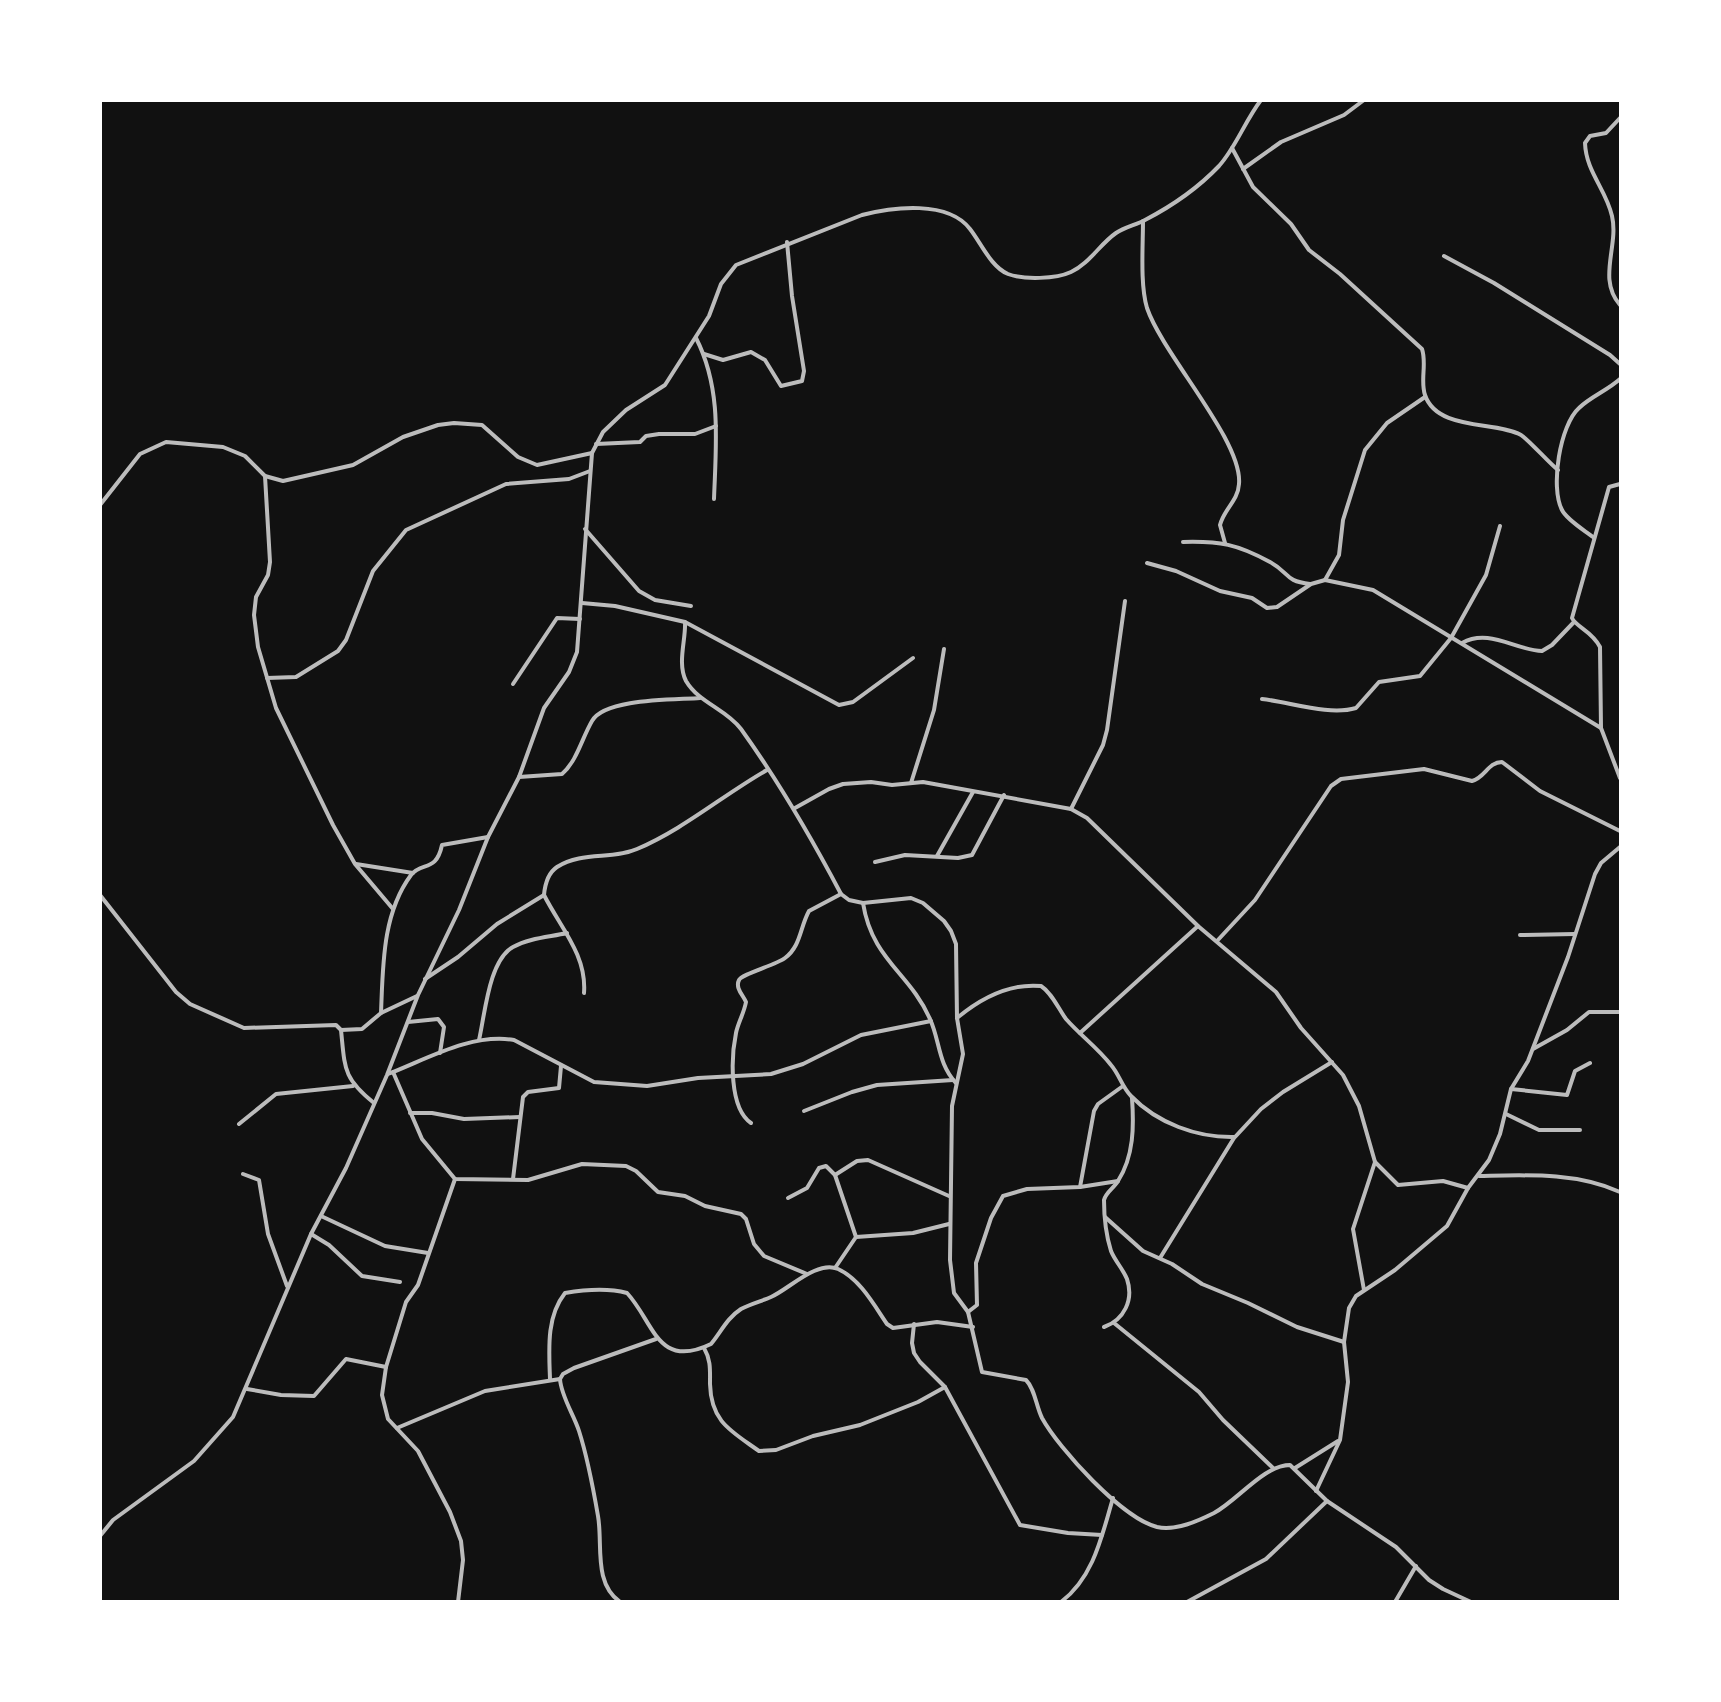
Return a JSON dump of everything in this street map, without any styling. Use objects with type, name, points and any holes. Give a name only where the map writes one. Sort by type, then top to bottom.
[{"type":"street","points":[[100,1536],[113,1520],[176,1476],[215,1440],[233,1417],[247,1389],[287,1287],[387,1075],[418,995],[459,910],[488,837],[519,777],[544,708],[569,672],[577,652],[592,453],[613,420],[665,385],[709,316],[728,272],[746,260],[788,242],[881,210],[918,209],[940,212],[959,219],[969,227],[1003,271],[1018,276],[1046,276],[1072,271],[1118,232],[1170,206],[1203,181],[1221,164],[1261,100]]},
{"type":"street","points":[[1244,169],[1281,142],[1344,115],[1364,100]]},
{"type":"street","points":[[1620,118],[1606,134],[1590,136],[1586,143],[1588,167],[1606,197],[1612,216],[1614,235],[1609,278],[1614,298],[1620,305]]},
{"type":"street","points":[[1232,148],[1253,188],[1291,224],[1309,250],[1341,274],[1422,349],[1425,397],[1433,408],[1449,417],[1474,426],[1519,433],[1558,470]]},
{"type":"street","points":[[1143,221],[1146,306],[1178,364],[1217,425],[1238,467],[1240,483],[1237,497],[1220,525],[1225,543]]},
{"type":"street","points":[[704,354],[723,360],[751,352],[765,360],[782,386],[798,384],[802,381],[804,371],[792,296],[788,242]]},
{"type":"street","points":[[1444,256],[1530,304],[1610,355],[1620,364]]},
{"type":"street","points":[[696,338],[704,354],[714,388],[716,426],[714,498]]},
{"type":"street","points":[[1593,537],[1563,512],[1557,491],[1560,451],[1572,416],[1580,406],[1620,379]]},
{"type":"street","points":[[1324,580],[1339,555],[1342,520],[1365,450],[1387,423],[1425,397]]},
{"type":"street","points":[[100,505],[140,454],[166,442],[223,447],[245,456],[265,476],[283,481],[353,465],[403,436],[438,425],[454,423],[482,425],[518,457],[537,465],[592,453]]},
{"type":"street","points":[[596,444],[640,442],[646,436],[659,434],[695,434],[716,426]]},
{"type":"street","points":[[267,678],[296,677],[338,651],[346,640],[373,571],[406,530],[506,484],[569,478],[590,471]]},
{"type":"street","points":[[265,476],[270,562],[268,575],[254,605],[254,615],[258,647],[267,678],[281,718],[355,864],[393,909]]},
{"type":"street","points":[[1574,622],[1573,613],[1609,487],[1620,484]]},
{"type":"street","points":[[1262,699],[1280,700],[1319,709],[1356,708],[1379,682],[1420,676],[1451,638],[1486,575],[1500,526]]},
{"type":"street","points":[[585,529],[639,591],[655,600],[691,606]]},
{"type":"street","points":[[1183,542],[1225,543],[1272,563],[1294,582],[1311,584]]},
{"type":"street","points":[[1147,564],[1176,572],[1220,591],[1251,598],[1267,608],[1277,607],[1311,584],[1324,580],[1338,581],[1373,590],[1395,601],[1451,638],[1601,728]]},
{"type":"street","points":[[1071,809],[1103,745],[1107,730],[1125,601]]},
{"type":"street","points":[[582,603],[615,606],[685,622],[839,705],[853,702],[913,658]]},
{"type":"street","points":[[513,684],[557,618],[580,620]]},
{"type":"street","points":[[685,622],[682,666],[686,680],[701,698],[728,716],[740,728],[795,808],[841,894],[849,900],[863,903],[911,898],[923,903],[944,921],[956,944],[957,1018],[963,1054],[955,1082],[951,1126],[949,1224],[954,1293],[968,1312],[974,1327],[982,1372],[1019,1377],[1029,1383],[1041,1416],[1056,1439],[1084,1471],[1139,1520],[1170,1528],[1203,1518],[1231,1503],[1273,1468],[1280,1465],[1295,1468],[1327,1501],[1396,1547],[1443,1589],[1471,1602]]},
{"type":"street","points":[[1462,643],[1479,637],[1491,638],[1542,651],[1552,645],[1574,622]]},
{"type":"street","points":[[1574,622],[1589,630],[1600,647],[1601,728],[1620,778]]},
{"type":"street","points":[[911,783],[934,710],[944,649]]},
{"type":"street","points":[[519,777],[562,774],[570,766],[593,720],[604,710],[641,703],[701,698]]},
{"type":"street","points":[[1216,942],[1255,900],[1331,786],[1341,779],[1424,769],[1472,781],[1479,779],[1492,764],[1502,762],[1540,791],[1620,831]]},
{"type":"street","points":[[584,993],[582,969],[568,933],[544,895],[548,877],[555,868],[576,858],[631,852],[688,822],[725,795],[768,770]]},
{"type":"street","points":[[795,808],[843,784],[871,782],[892,785],[922,782],[973,792],[1004,795],[1071,809],[1101,830],[1198,926],[1276,992],[1301,1028],[1343,1075],[1359,1106],[1374,1162],[1398,1185],[1443,1180],[1468,1188]]},
{"type":"street","points":[[938,856],[973,792]]},
{"type":"street","points":[[875,862],[905,855],[972,855],[1004,795]]},
{"type":"street","points":[[355,864],[413,873],[432,865],[440,855],[442,845],[488,837]]},
{"type":"street","points":[[1316,1491],[1340,1440],[1348,1382],[1344,1342],[1349,1308],[1356,1296],[1395,1270],[1437,1236],[1456,1213],[1468,1188],[1479,1176],[1495,1149],[1511,1089],[1533,1049],[1595,874],[1601,863],[1620,847]]},
{"type":"street","points":[[381,1013],[387,938],[393,909],[413,873]]},
{"type":"street","points":[[751,1123],[741,1113],[733,1078],[736,1032],[746,1002],[738,986],[739,980],[744,974],[772,967],[788,956],[801,936],[808,911],[841,894]]},
{"type":"street","points":[[100,895],[176,992],[190,1004],[244,1028],[328,1023],[336,1025],[341,1030],[345,1063],[353,1086],[374,1103]]},
{"type":"street","points":[[425,979],[458,957],[497,924],[544,895]]},
{"type":"street","points":[[863,903],[873,939],[886,961],[922,1003],[931,1021],[939,1054],[955,1082]]},
{"type":"street","points":[[1080,1033],[1198,926]]},
{"type":"street","points":[[479,1040],[496,967],[507,951],[522,943],[568,933]]},
{"type":"street","points":[[1520,935],[1575,934]]},
{"type":"street","points":[[957,1018],[983,998],[994,993],[1041,986],[1080,1033],[1112,1066],[1132,1097],[1162,1120],[1179,1127],[1198,1133],[1235,1137]]},
{"type":"street","points":[[341,1030],[362,1029],[381,1013],[418,995]]},
{"type":"street","points":[[1533,1049],[1567,1030],[1589,1012],[1620,1012]]},
{"type":"street","points":[[407,1022],[438,1018],[444,1027],[440,1053]]},
{"type":"street","points":[[387,1075],[479,1040],[514,1040],[594,1082],[608,1085],[647,1086],[698,1078],[733,1078],[789,1070],[861,1035],[899,1025],[931,1021]]},
{"type":"street","points":[[1160,1258],[1235,1137],[1261,1109],[1283,1092],[1332,1062]]},
{"type":"street","points":[[1511,1089],[1567,1095],[1575,1071],[1590,1064]]},
{"type":"street","points":[[513,1179],[525,1093],[559,1088],[561,1066]]},
{"type":"street","points":[[393,1072],[410,1113],[428,1147],[455,1179],[513,1179],[543,1176],[582,1164],[611,1163],[626,1166],[636,1171],[658,1192],[685,1196],[705,1206],[741,1214],[746,1219],[754,1244],[764,1256],[807,1274]]},
{"type":"street","points":[[804,1111],[877,1085],[955,1082]]},
{"type":"street","points":[[239,1125],[276,1094],[353,1086]]},
{"type":"street","points":[[1080,1188],[1094,1111],[1098,1104],[1123,1086]]},
{"type":"street","points":[[1104,1327],[1114,1323],[1127,1308],[1128,1280],[1110,1246],[1105,1217],[1105,1196],[1118,1181],[1133,1134],[1132,1097]]},
{"type":"street","points":[[410,1113],[432,1113],[464,1119],[520,1117]]},
{"type":"street","points":[[1506,1114],[1539,1130],[1580,1130]]},
{"type":"street","points":[[835,1175],[857,1161],[868,1160],[948,1196]]},
{"type":"street","points":[[1364,1290],[1353,1229],[1374,1162]]},
{"type":"street","points":[[788,1198],[807,1188],[822,1166],[835,1175],[856,1237]]},
{"type":"street","points":[[243,1174],[259,1180],[268,1234],[287,1287]]},
{"type":"street","points":[[1479,1176],[1571,1177],[1605,1185],[1620,1192]]},
{"type":"street","points":[[455,1179],[418,1285],[406,1302],[386,1367],[382,1395],[384,1411],[418,1450],[450,1512],[460,1541],[463,1560],[458,1602]]},
{"type":"street","points":[[968,1312],[977,1305],[976,1263],[999,1200],[1009,1194],[1027,1189],[1080,1188],[1118,1181]]},
{"type":"street","points":[[321,1216],[385,1246],[428,1253]]},
{"type":"street","points":[[1105,1217],[1143,1251],[1160,1258],[1202,1284],[1297,1327],[1344,1342]]},
{"type":"street","points":[[856,1237],[913,1233],[949,1224]]},
{"type":"street","points":[[311,1234],[329,1245],[362,1276],[400,1282]]},
{"type":"street","points":[[550,1379],[551,1324],[558,1301],[564,1293],[617,1291],[627,1293],[656,1339],[668,1348],[676,1350],[704,1348],[711,1344],[726,1322],[741,1310],[772,1297],[807,1274],[835,1268],[856,1237]]},
{"type":"street","points":[[835,1268],[856,1283],[887,1324],[893,1328],[937,1322],[974,1327]]},
{"type":"street","points":[[1114,1323],[1199,1392],[1223,1420],[1273,1468]]},
{"type":"street","points":[[914,1324],[914,1353],[945,1387],[1020,1525],[1068,1533],[1102,1535]]},
{"type":"street","points":[[560,1379],[563,1374],[574,1368],[656,1339]]},
{"type":"street","points":[[704,1348],[710,1361],[710,1395],[718,1418],[759,1451],[776,1450],[813,1436],[860,1425],[918,1402],[945,1387]]},
{"type":"street","points":[[247,1389],[307,1398],[320,1392],[346,1359],[386,1367]]},
{"type":"street","points":[[397,1428],[485,1391],[560,1379]]},
{"type":"street","points":[[560,1379],[591,1472],[599,1521],[602,1570],[606,1586],[612,1596],[620,1602]]},
{"type":"street","points":[[1295,1468],[1340,1440]]},
{"type":"street","points":[[1062,1601],[1086,1575],[1102,1535],[1113,1498]]},
{"type":"street","points":[[1187,1602],[1266,1559],[1327,1501]]},
{"type":"street","points":[[1395,1602],[1416,1566]]}]
